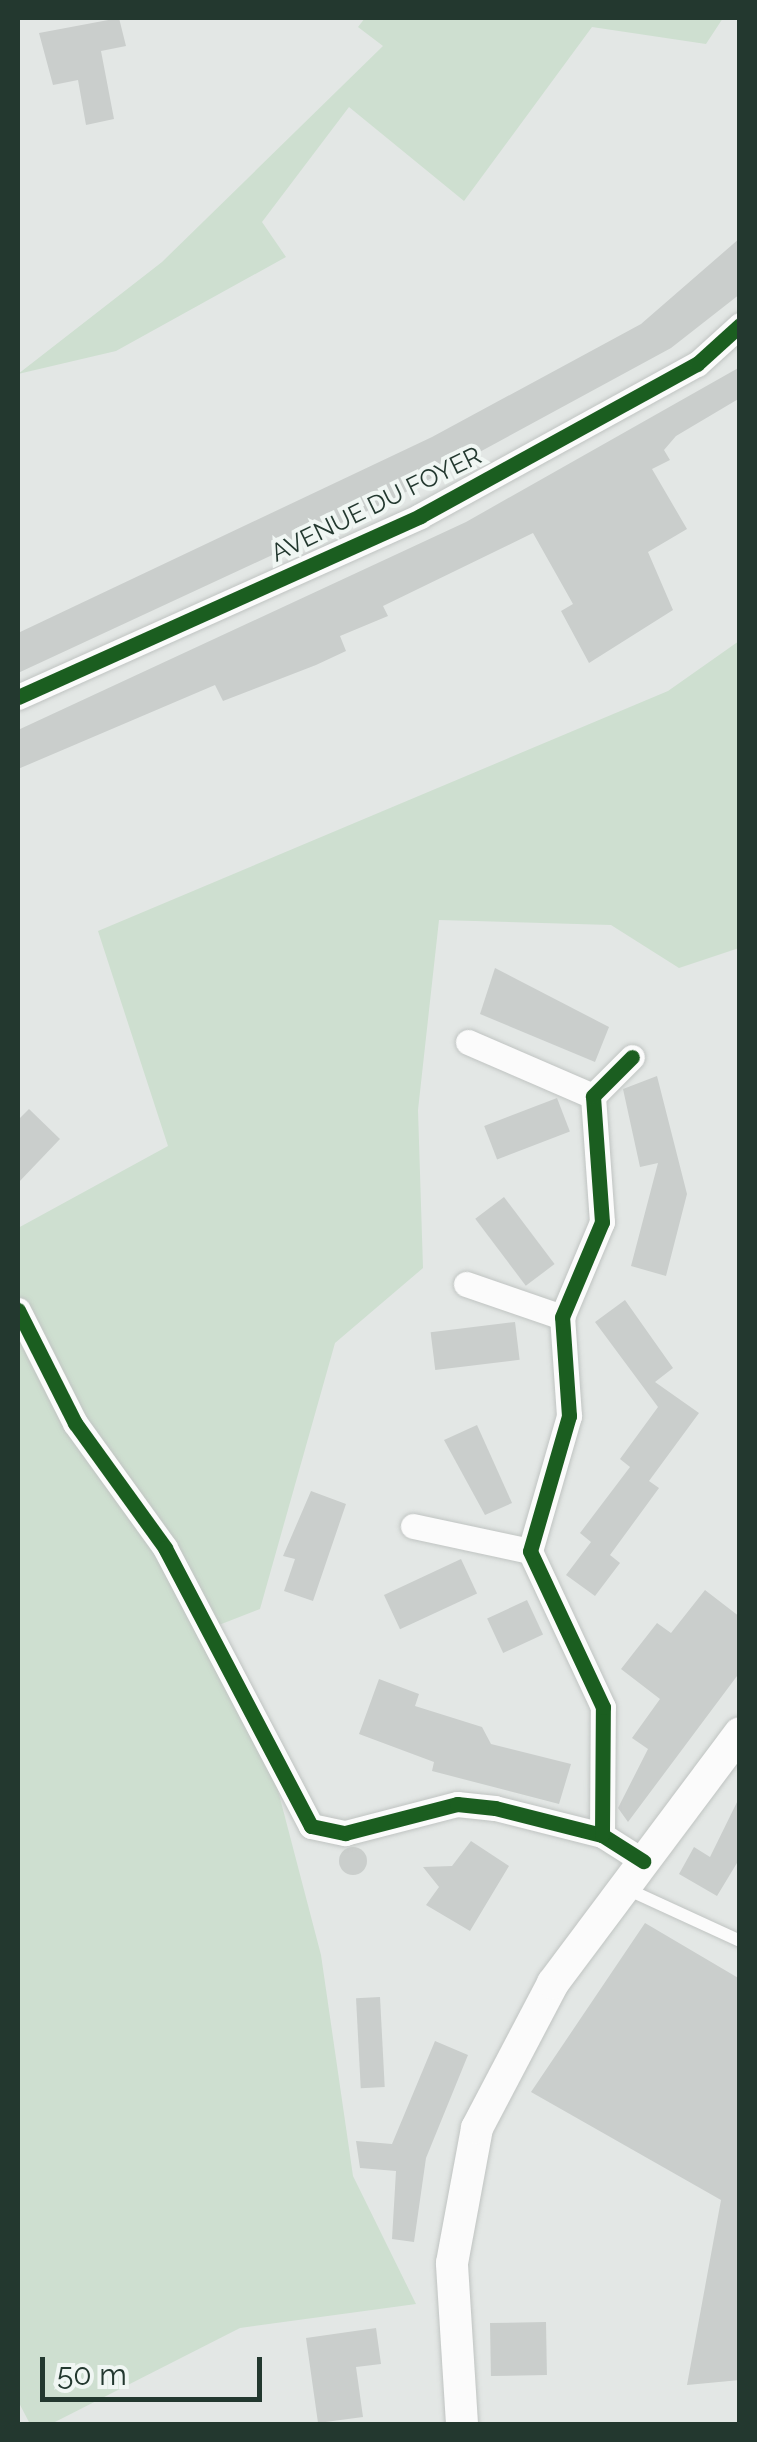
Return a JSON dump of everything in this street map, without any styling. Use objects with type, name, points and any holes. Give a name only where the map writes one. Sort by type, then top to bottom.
[{"type":"main road","points":[[462,2424],[452,2263],[464,2165],[528,2024],[740,1733]]},
{"type":"street","name":"AVENUE DU FOYER","points":[[18,697],[420,516],[697,364],[740,326]]},
{"type":"street","points":[[468,1042],[592,1096]]},
{"type":"street","points":[[592,1096],[632,1057]]},
{"type":"street","points":[[592,1096],[602,1222],[562,1317],[569,1416],[530,1552],[603,1707],[602,1835]]},
{"type":"street","points":[[466,1284],[562,1317]]},
{"type":"street","points":[[18,1310],[75,1423],[165,1548],[311,1826],[345,1833],[457,1804],[602,1835],[634,1874]]},
{"type":"street","points":[[413,1526],[530,1552]]},
{"type":"lane","points":[[634,1874],[740,1941]]},
{"type":"green space","points":[[365,18],[723,18],[706,44],[592,27],[464,201],[349,107],[262,222],[286,257],[116,351],[18,374],[162,262],[383,46],[358,27]]},
{"type":"green space","points":[[739,641],[739,948],[679,968],[611,925],[439,920],[418,1110],[423,1268],[335,1343],[260,1609],[201,1632],[269,1756],[321,1955],[353,2176],[416,2304],[240,2328],[51,2424],[30,2424],[18,2401],[18,1228],[168,1146],[98,931],[668,691]]},
{"type":"building","points":[[119,18],[126,46],[101,51],[114,119],[86,125],[78,80],[53,85],[39,33]]},
{"type":"building","points":[[740,238],[740,294],[671,348],[393,499],[18,673],[18,633],[432,437],[641,324]]},
{"type":"building","points":[[740,367],[740,398],[676,436],[664,450],[670,460],[652,469],[687,529],[648,552],[673,610],[589,663],[561,611],[573,604],[533,533],[383,606],[388,616],[340,636],[346,651],[316,665],[223,701],[215,685],[18,769],[18,730],[466,522]]},
{"type":"building","points":[[495,968],[609,1027],[595,1062],[480,1014]]},
{"type":"building","points":[[657,1076],[687,1194],[666,1276],[631,1266],[658,1163],[640,1167],[623,1089]]},
{"type":"building","points":[[557,1098],[570,1132],[497,1160],[484,1126]]},
{"type":"building","points":[[29,1109],[60,1139],[18,1183],[18,1120]]},
{"type":"building","points":[[504,1197],[555,1264],[526,1286],[475,1219]]},
{"type":"building","points":[[625,1300],[673,1368],[655,1382],[699,1413],[649,1481],[659,1488],[610,1555],[620,1563],[595,1596],[566,1575],[591,1542],[580,1533],[630,1467],[620,1459],[658,1407],[595,1322]]},
{"type":"building","points":[[515,1322],[520,1360],[435,1370],[431,1332]]},
{"type":"building","points":[[477,1425],[512,1503],[485,1515],[444,1440]]},
{"type":"building","points":[[311,1491],[346,1504],[313,1601],[284,1591],[295,1559],[283,1556]]},
{"type":"building","points":[[461,1559],[477,1593],[400,1629],[384,1595]]},
{"type":"building","points":[[705,1590],[740,1617],[740,1672],[628,1822],[618,1808],[648,1749],[632,1738],[660,1699],[621,1669],[657,1623],[671,1633]]},
{"type":"building","points":[[527,1600],[543,1634],[503,1653],[487,1619]]},
{"type":"building","points":[[379,1679],[419,1694],[415,1706],[482,1727],[491,1744],[571,1764],[559,1804],[432,1771],[434,1762],[359,1734]]},
{"type":"building","points":[[740,1796],[740,1858],[717,1896],[679,1874],[694,1847],[710,1857]]},
{"type":"building","points":[[471,1841],[509,1866],[470,1931],[426,1905],[439,1887],[423,1867],[452,1866]]},
{"type":"building","points":[[353,1847],[363,1851],[367,1861],[363,1871],[353,1875],[343,1871],[339,1861],[343,1851]]},
{"type":"building","points":[[645,1923],[740,1979],[740,2380],[687,2385],[721,2200],[531,2092]]},
{"type":"building","points":[[380,1997],[385,2087],[361,2088],[356,1998]]},
{"type":"building","points":[[435,2041],[468,2055],[426,2158],[414,2242],[392,2239],[396,2171],[360,2168],[356,2141],[392,2144]]},
{"type":"building","points":[[546,2322],[547,2375],[491,2376],[490,2323]]},
{"type":"building","points":[[376,2328],[381,2364],[356,2367],[363,2417],[318,2423],[306,2338]]},
{"type":"cycle path","points":[[18,697],[420,516],[697,364],[740,325]]},
{"type":"cycle path","points":[[602,1835],[603,1707],[530,1551],[569,1416],[562,1317],[602,1222],[593,1096],[632,1057]]},
{"type":"cycle path","points":[[18,1310],[75,1423],[165,1548],[311,1826],[345,1833],[457,1804],[495,1808],[602,1835],[643,1861]]}]
